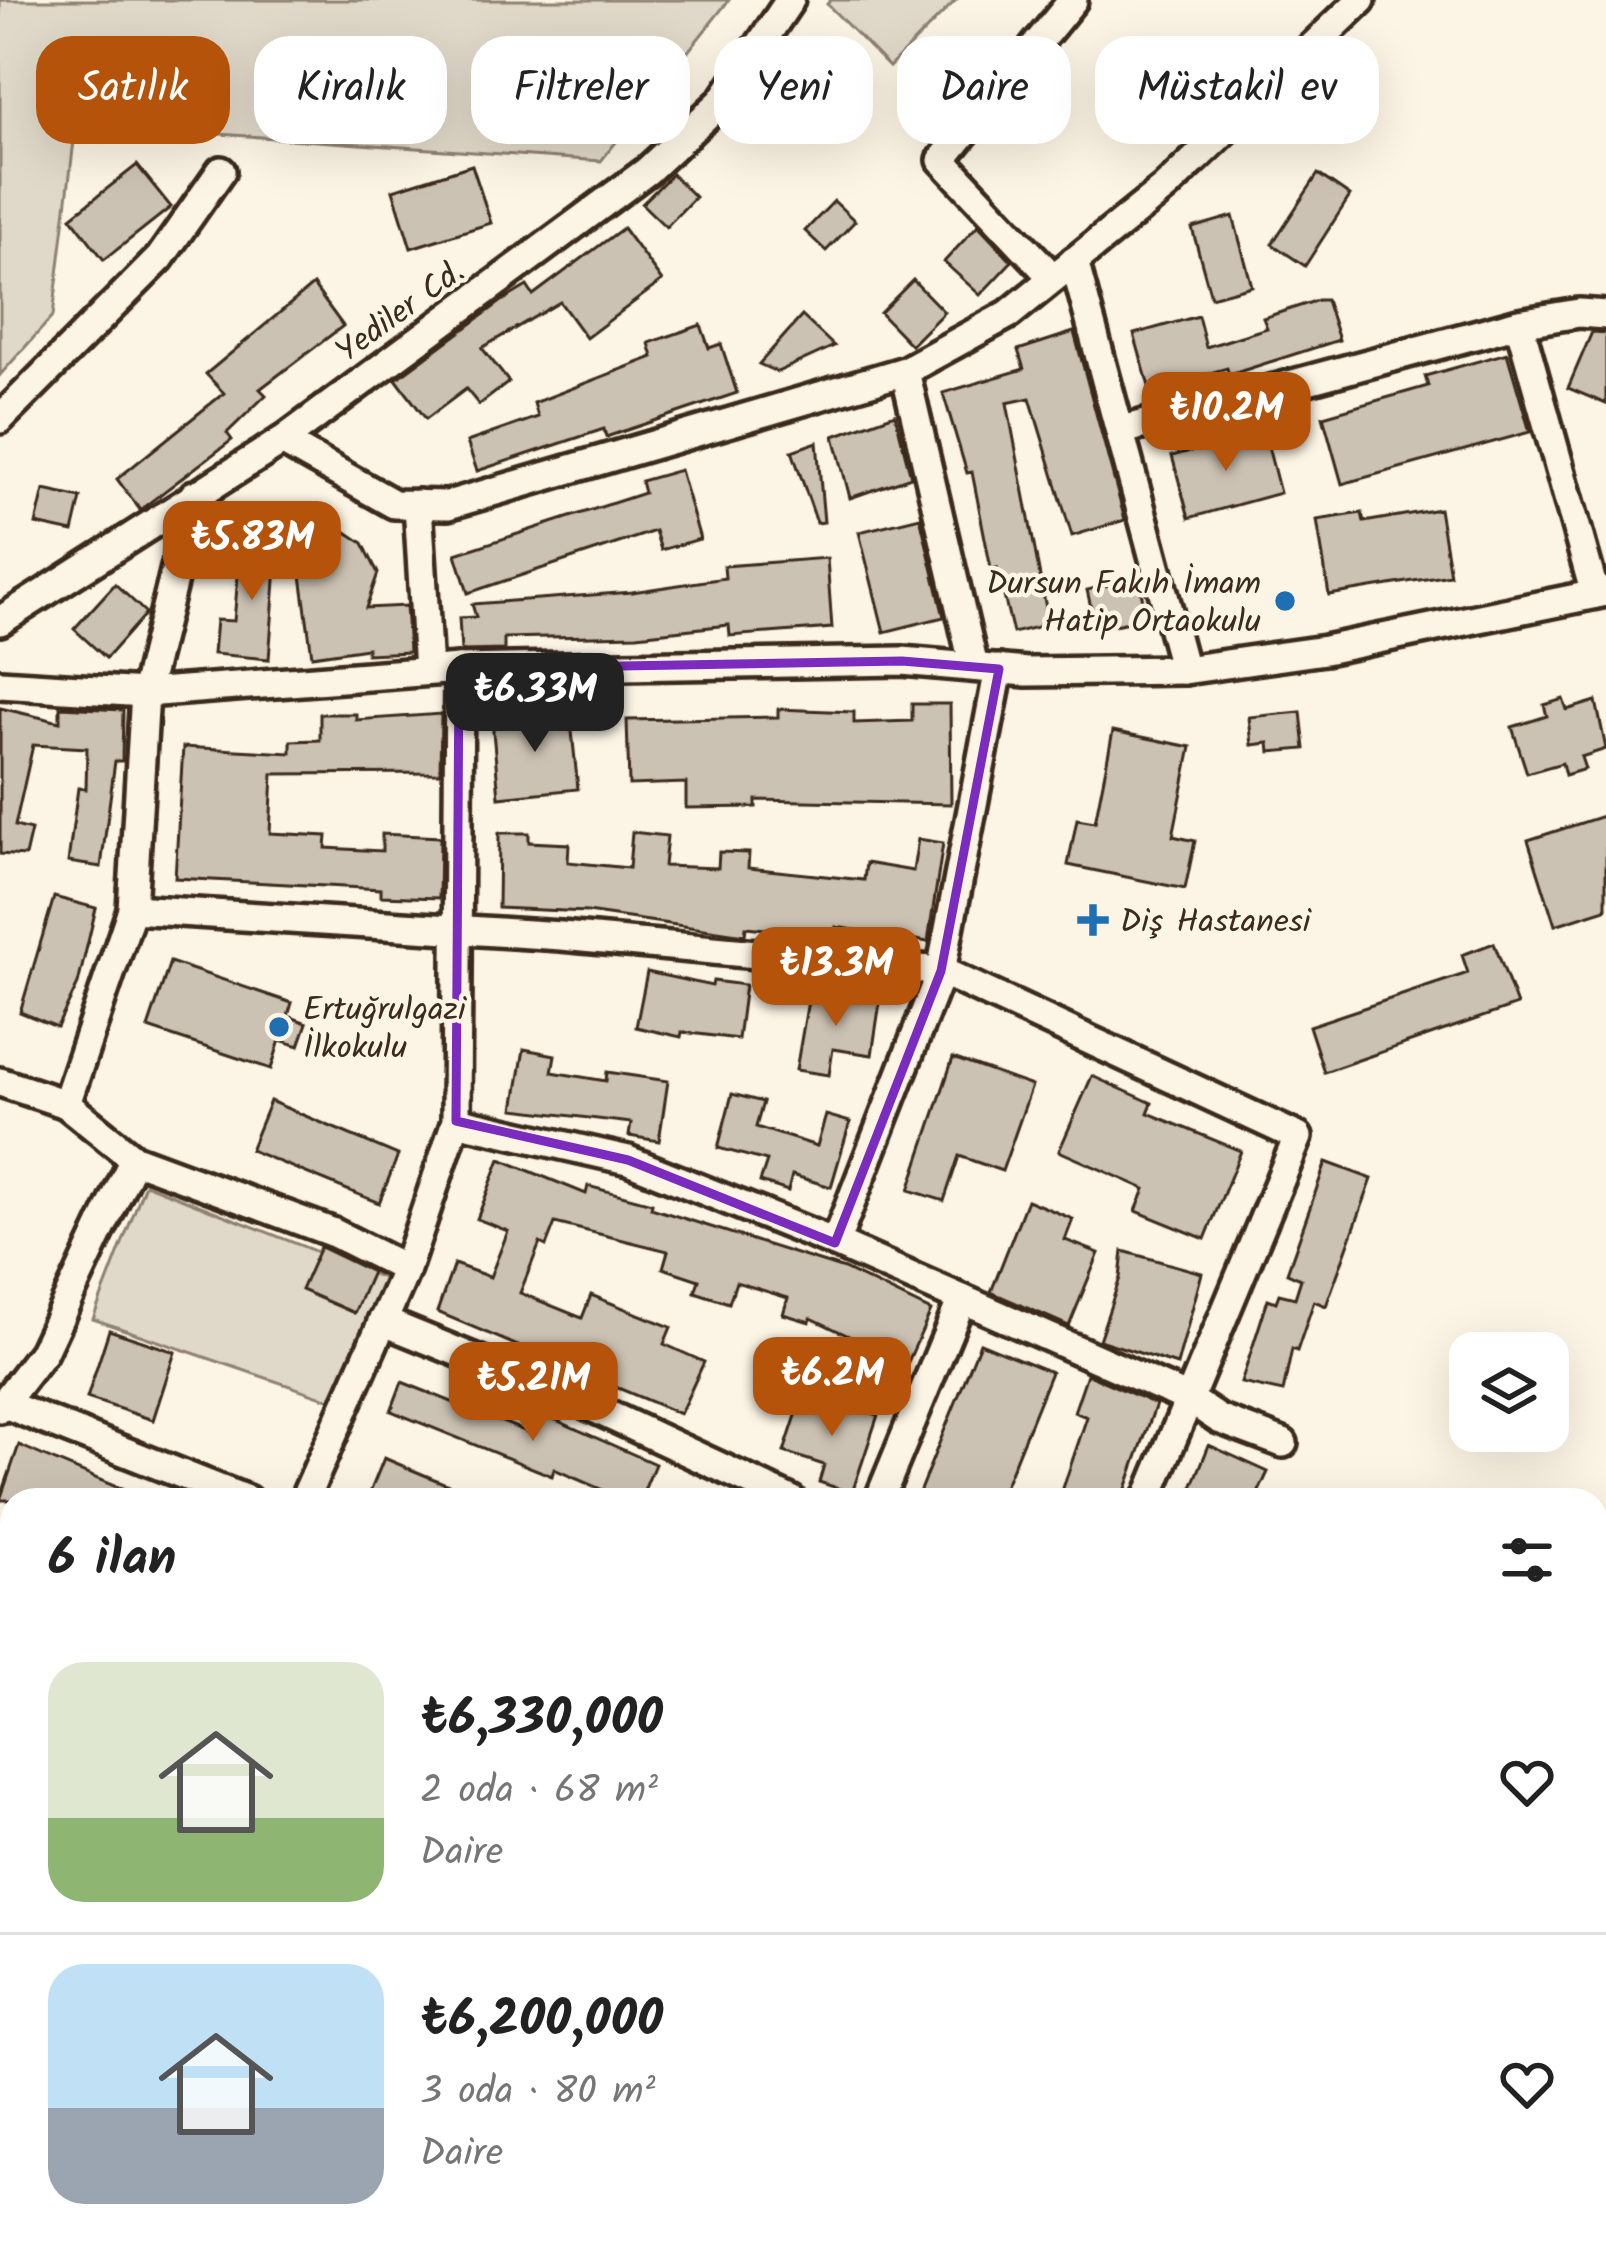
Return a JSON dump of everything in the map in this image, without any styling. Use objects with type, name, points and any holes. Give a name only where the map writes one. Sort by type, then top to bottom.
[{"type":"street","name":"Yediler Cd.","points":[[0,621],[282,441],[687,138],[722,101],[790,0]]},
{"type":"street","points":[[1073,0],[942,160],[1064,270],[1123,430],[1184,670]]},
{"type":"street","points":[[282,441],[394,504],[448,505],[905,371],[1009,314],[1165,188],[1361,0]]},
{"type":"street","points":[[0,419],[160,258],[221,171]]},
{"type":"street","points":[[1123,430],[1519,323],[1580,313],[1606,316]]},
{"type":"street","points":[[0,684],[145,694],[459,668],[902,661],[987,668],[1184,670],[1325,650],[1600,593],[1519,323]]},
{"type":"street","points":[[835,1243],[940,971],[987,668],[905,371]]},
{"type":"street","points":[[66,1104],[132,909],[145,694],[194,495]]},
{"type":"street","points":[[418,504],[428,671]]},
{"type":"street","points":[[309,1488],[406,1268],[456,1121],[459,668]]},
{"type":"street","points":[[132,909],[458,929],[940,971],[1298,1137],[1152,1488]]},
{"type":"street","points":[[0,1082],[66,1104],[134,1159],[334,1233],[406,1268]]},
{"type":"street","points":[[456,1121],[628,1160],[835,1243],[1189,1399],[1219,1419],[1283,1443]]},
{"type":"street","points":[[134,1159],[43,1352],[1,1406],[216,1488]]},
{"type":"street","points":[[885,1488],[962,1299]]},
{"type":"street","points":[[382,1322],[583,1403],[765,1488]]},
{"type":"highlighted area","points":[[902,661],[999,669],[941,971],[835,1243],[628,1160],[456,1121],[459,669]]},
{"type":"shaded area","points":[[0,0],[729,0],[690,49],[690,36],[471,36],[471,144],[615,144],[601,161],[360,144],[447,144],[447,36],[254,36],[254,137],[230,135],[230,36],[36,36],[36,144],[74,144],[53,316],[0,375]]},
{"type":"shaded area","points":[[831,0],[956,0],[920,36],[897,36],[897,59],[889,67],[873,51],[873,36],[858,36],[827,4]]},
{"type":"shaded area","points":[[145,1184],[386,1279],[331,1400],[93,1319]]},
{"type":"building","points":[[137,165],[171,207],[104,260],[71,217]]},
{"type":"building","points":[[472,165],[491,223],[411,248],[393,190]]},
{"type":"building","points":[[672,174],[695,197],[666,227],[642,204]]},
{"type":"building","points":[[1318,174],[1350,196],[1305,266],[1272,244]]},
{"type":"building","points":[[834,201],[855,221],[826,251],[805,231]]},
{"type":"building","points":[[1233,216],[1252,286],[1211,297],[1192,228]]},
{"type":"building","points":[[978,225],[1012,261],[980,295],[944,262]]},
{"type":"building","points":[[623,228],[662,281],[586,338],[560,302],[482,348],[509,382],[479,405],[466,389],[426,419],[396,379],[502,301],[527,286],[533,295]]},
{"type":"building","points":[[913,280],[944,312],[911,345],[880,313]]},
{"type":"building","points":[[313,285],[343,326],[260,389],[266,395],[227,433],[232,440],[140,510],[117,479],[224,393],[206,374]]},
{"type":"building","points":[[1326,300],[1339,340],[1229,375],[1227,368],[1150,390],[1134,334],[1198,316],[1206,347],[1267,328],[1263,318]]},
{"type":"building","points":[[802,316],[834,346],[777,372],[759,364]]},
{"type":"building","points":[[701,325],[709,348],[721,344],[737,393],[606,437],[604,429],[477,471],[467,442],[538,417],[534,403],[653,357],[649,343]]},
{"type":"building","points":[[1074,332],[1125,520],[1072,536],[1030,398],[1007,403],[1049,624],[1013,633],[997,568],[991,569],[972,472],[967,473],[943,393],[1024,369],[1018,350]]},
{"type":"building","points":[[1592,332],[1606,333],[1606,404],[1568,388]]},
{"type":"building","points":[[1507,353],[1530,432],[1342,484],[1323,416],[1428,386],[1425,376]]},
{"type":"building","points":[[895,414],[911,477],[850,498],[834,436]]},
{"type":"building","points":[[1264,431],[1280,493],[1189,518],[1172,456]]},
{"type":"building","points":[[817,442],[824,522],[817,523],[792,451]]},
{"type":"building","points":[[680,470],[700,539],[661,550],[655,531],[468,593],[456,554],[644,493],[641,481]]},
{"type":"building","points":[[44,490],[81,498],[73,532],[36,524]]},
{"type":"building","points":[[1439,509],[1450,575],[1329,595],[1317,520],[1362,513],[1364,522]]},
{"type":"building","points":[[920,517],[944,617],[884,632],[859,532]]},
{"type":"building","points":[[294,524],[336,525],[363,543],[378,573],[366,608],[406,606],[409,652],[367,654],[367,648],[312,656]]},
{"type":"building","points":[[279,528],[269,659],[213,654],[216,620],[234,621],[239,565],[258,534]]},
{"type":"building","points":[[827,558],[832,628],[730,636],[729,625],[637,635],[504,638],[504,650],[461,651],[459,618],[476,617],[472,604],[632,592],[725,578],[724,566]]},
{"type":"building","points":[[1138,578],[1147,618],[1096,629],[1087,590]]},
{"type":"building","points":[[115,584],[146,613],[106,658],[74,629]]},
{"type":"building","points":[[1563,699],[1567,710],[1596,701],[1606,749],[1581,757],[1585,769],[1565,775],[1562,763],[1527,773],[1512,727],[1547,716],[1544,705]]},
{"type":"building","points":[[912,704],[950,704],[951,804],[756,800],[756,807],[686,808],[686,783],[629,785],[627,720],[778,717],[778,709],[854,712],[854,723],[912,721]]},
{"type":"building","points":[[60,707],[123,710],[122,761],[115,761],[101,867],[68,862],[78,788],[86,789],[87,748],[33,745],[15,826],[31,830],[25,856],[0,854],[0,708],[60,722]]},
{"type":"building","points":[[570,712],[578,789],[499,797],[492,720]]},
{"type":"building","points":[[1301,712],[1305,749],[1270,752],[1269,743],[1252,745],[1249,717]]},
{"type":"building","points":[[320,714],[356,714],[356,720],[441,714],[440,773],[273,774],[270,833],[327,836],[326,848],[382,851],[382,834],[440,837],[439,898],[381,896],[381,889],[175,878],[183,747],[291,753],[291,741],[320,740]]},
{"type":"building","points":[[1113,731],[1191,747],[1173,836],[1195,841],[1185,889],[1068,865],[1077,819],[1095,822]]},
{"type":"building","points":[[1606,815],[1606,909],[1555,925],[1528,840]]},
{"type":"building","points":[[632,832],[667,836],[664,866],[718,868],[719,852],[749,853],[748,868],[864,880],[866,863],[913,871],[918,839],[943,843],[928,942],[836,927],[835,936],[746,927],[745,935],[587,912],[498,908],[499,833],[529,833],[529,842],[569,844],[568,862],[629,868]]},
{"type":"building","points":[[54,897],[96,908],[78,984],[57,1027],[20,1012]]},
{"type":"building","points":[[1494,943],[1517,1005],[1324,1072],[1309,1026],[1468,973],[1462,955]]},
{"type":"building","points":[[170,962],[292,1003],[288,1016],[307,1023],[299,1046],[280,1040],[271,1069],[148,1028]]},
{"type":"building","points":[[647,972],[712,986],[713,981],[745,985],[738,1039],[682,1032],[681,1037],[636,1027]]},
{"type":"building","points":[[810,989],[880,1002],[872,1055],[833,1049],[829,1075],[796,1070]]},
{"type":"building","points":[[524,1049],[555,1055],[552,1072],[606,1081],[607,1072],[668,1081],[659,1141],[629,1136],[631,1123],[514,1109]]},
{"type":"building","points":[[953,1058],[1032,1086],[1002,1171],[959,1156],[944,1201],[909,1190]]},
{"type":"building","points":[[1092,1076],[1152,1103],[1148,1113],[1241,1151],[1205,1239],[1136,1211],[1145,1189],[1059,1151]]},
{"type":"building","points":[[732,1094],[763,1102],[756,1127],[817,1146],[826,1115],[850,1122],[831,1187],[792,1175],[788,1191],[760,1182],[767,1161],[718,1148]]},
{"type":"building","points":[[270,1101],[398,1155],[379,1203],[250,1150]]},
{"type":"building","points":[[500,1159],[586,1194],[588,1186],[652,1203],[651,1208],[844,1269],[931,1311],[907,1364],[811,1318],[810,1322],[783,1314],[788,1298],[736,1282],[729,1303],[695,1292],[699,1280],[663,1268],[668,1251],[555,1223],[546,1246],[540,1243],[520,1293],[582,1318],[591,1295],[671,1327],[664,1344],[704,1362],[680,1414],[437,1312],[454,1264],[490,1277],[508,1231],[477,1219]]},
{"type":"building","points":[[1326,1162],[1372,1179],[1326,1306],[1314,1301],[1297,1351],[1292,1349],[1283,1392],[1241,1383],[1268,1299],[1276,1302],[1279,1294],[1295,1298],[1301,1279],[1287,1273]]},
{"type":"building","points":[[1027,1200],[1073,1219],[1065,1240],[1099,1253],[1069,1326],[991,1292]]},
{"type":"building","points":[[320,1247],[372,1272],[354,1313],[301,1290]]},
{"type":"building","points":[[1123,1251],[1202,1273],[1177,1365],[1099,1340],[1120,1278]]},
{"type":"building","points":[[109,1330],[175,1352],[153,1420],[87,1398]]},
{"type":"building","points":[[980,1343],[1051,1372],[1004,1488],[921,1488]]},
{"type":"building","points":[[1087,1374],[1156,1404],[1126,1488],[1063,1488],[1087,1417],[1074,1412]]},
{"type":"building","points":[[402,1382],[532,1434],[540,1413],[655,1464],[645,1488],[598,1488],[554,1469],[552,1476],[391,1411]]},
{"type":"building","points":[[804,1391],[878,1415],[854,1488],[819,1482],[824,1465],[784,1452]]},
{"type":"building","points":[[19,1445],[119,1488],[4,1488]]},
{"type":"building","points":[[1209,1445],[1268,1472],[1261,1488],[1192,1488]]},
{"type":"building","points":[[384,1458],[455,1488],[372,1488]]},
{"type":"place","name":"Dursun Fakıh İmam Hatip Ortaokulu","points":[[1285,601]]},
{"type":"place","name":"Diş Hastanesi","points":[[1093,920]]},
{"type":"place","name":"Ertuğrulgazi İlkokulu","points":[[279,1027]]}]
